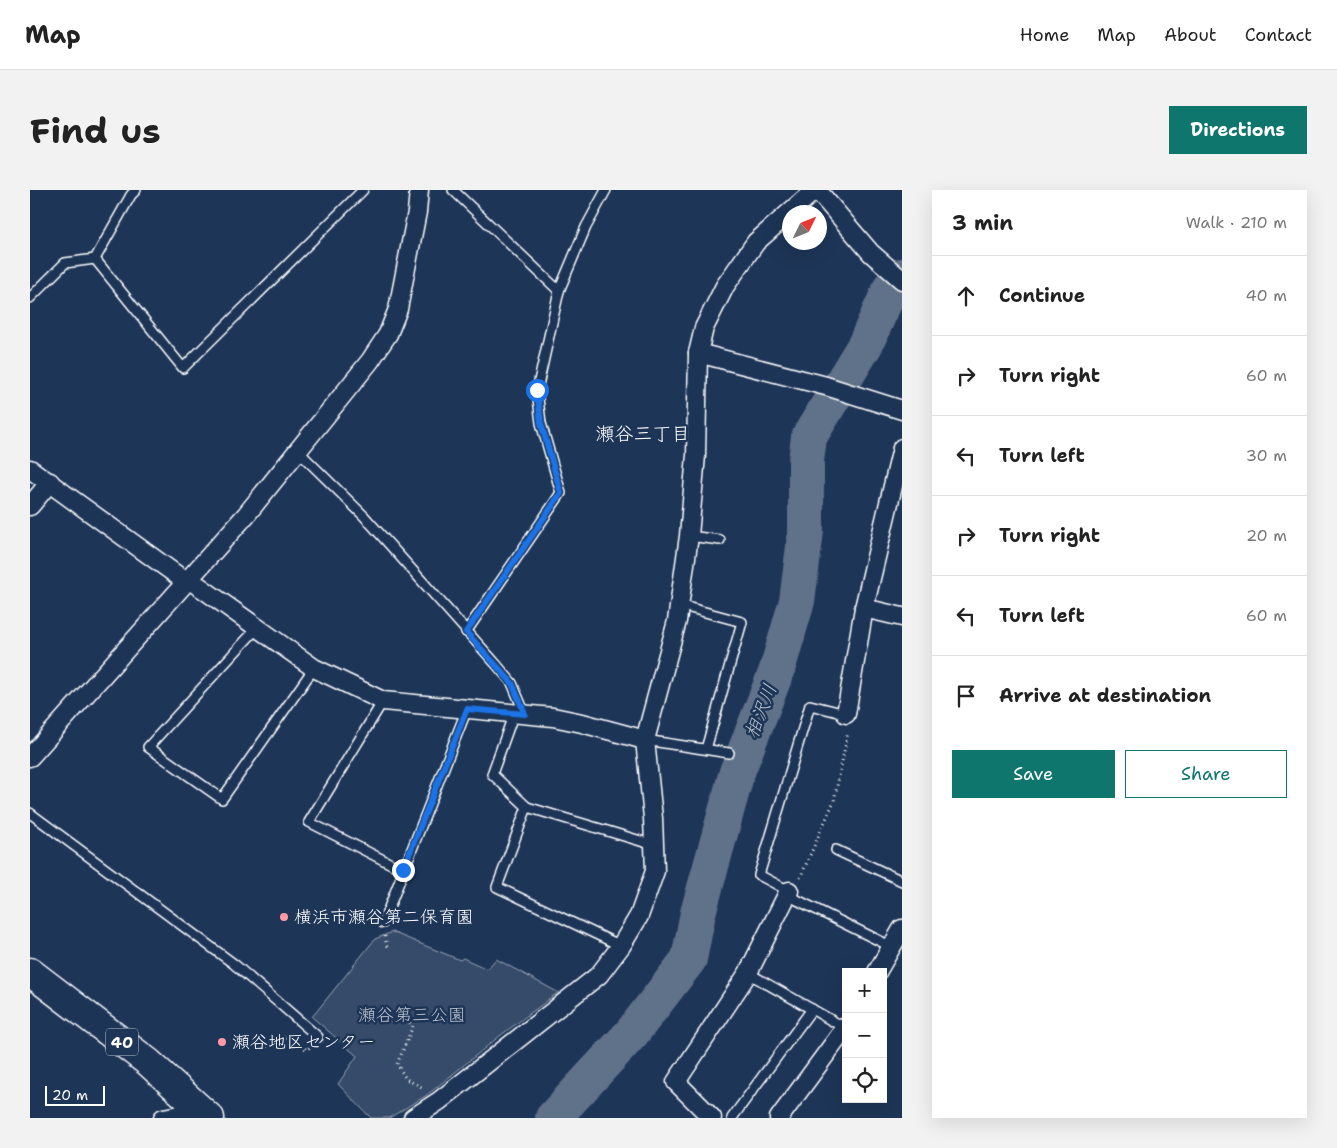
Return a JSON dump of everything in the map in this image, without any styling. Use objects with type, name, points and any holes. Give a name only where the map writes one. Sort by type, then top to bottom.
[{"type":"main road","name":"40","points":[[30,972],[148,1062],[206,1114]]},
{"type":"street","points":[[30,757],[246,515],[370,361],[388,334],[398,309],[417,212],[419,190]]},
{"type":"street","points":[[413,1118],[439,1101],[599,975],[622,946],[639,916],[655,871],[653,818],[645,740],[677,621],[690,536],[696,454],[698,353],[704,328],[726,286],[756,242],[816,190],[871,253],[899,278]]},
{"type":"street","points":[[698,353],[826,386],[902,410]]},
{"type":"street","points":[[846,714],[864,608],[902,448]]},
{"type":"street","points":[[30,469],[181,578],[188,580],[258,627],[314,668],[384,701],[520,713],[582,723],[645,740]]},
{"type":"street","points":[[30,506],[50,482]]},
{"type":"street","points":[[864,608],[902,616]]},
{"type":"street","points":[[712,1118],[676,1082],[748,974],[788,893]]},
{"type":"street","points":[[879,968],[902,930]]},
{"type":"street","points":[[779,1118],[842,1032]]},
{"type":"street","points":[[163,1118],[206,1114]]},
{"type":"lane","points":[[95,259],[131,195],[136,190]]},
{"type":"lane","points":[[95,259],[184,368],[363,190]]},
{"type":"lane","points":[[452,190],[559,291]]},
{"type":"lane","points":[[466,632],[561,493],[541,423],[537,390],[559,291],[586,227],[606,190]]},
{"type":"lane","points":[[30,298],[65,263],[95,259]]},
{"type":"lane","points":[[298,451],[364,516],[512,683],[520,713],[492,774],[527,807],[654,845]]},
{"type":"lane","points":[[690,536],[720,540]]},
{"type":"lane","points":[[679,605],[742,622],[706,749]]},
{"type":"lane","points":[[258,627],[148,747],[222,799],[314,668]]},
{"type":"lane","points":[[384,701],[309,822],[403,870]]},
{"type":"lane","points":[[846,714],[810,705],[759,875],[788,893],[892,947]]},
{"type":"lane","points":[[383,923],[467,709]]},
{"type":"lane","points":[[645,740],[729,752]]},
{"type":"lane","points":[[527,807],[497,887],[622,946]]},
{"type":"lane","points":[[30,814],[234,964],[318,1037]]},
{"type":"lane","points":[[836,850],[902,881]]},
{"type":"lane","points":[[748,974],[842,1025]]},
{"type":"lane","points":[[732,1118],[812,1009]]},
{"type":"path","points":[[788,893],[796,887],[834,801],[851,718],[846,714]]},
{"type":"path","points":[[406,1019],[413,1026],[397,1064],[406,1079],[410,1080]]},
{"type":"path","points":[[262,1049],[288,1036],[307,1050],[318,1037]]},
{"type":"green space","name":"瀬谷第三公園","points":[[392,932],[460,960],[463,958],[487,969],[496,959],[561,994],[556,994],[501,1035],[427,1095],[389,1118],[371,1118],[338,1084],[357,1056],[312,1017],[375,939]]},
{"type":"waterway","name":"相沢川","points":[[553,1118],[631,1034],[689,959],[698,913],[737,772],[777,670],[797,601],[806,531],[806,461],[809,437],[865,345],[891,287],[902,276]]},
{"type":"place","name":"横浜市瀬谷第二保育園","points":[[284,917]]},
{"type":"place","name":"瀬谷地区センター","points":[[222,1042]]},
{"type":"district","name":"瀬谷三丁目","points":[[643,433]]},
{"type":"route","points":[[403,870],[467,709],[525,714],[512,683],[466,632],[561,493],[541,423],[537,390]]}]
